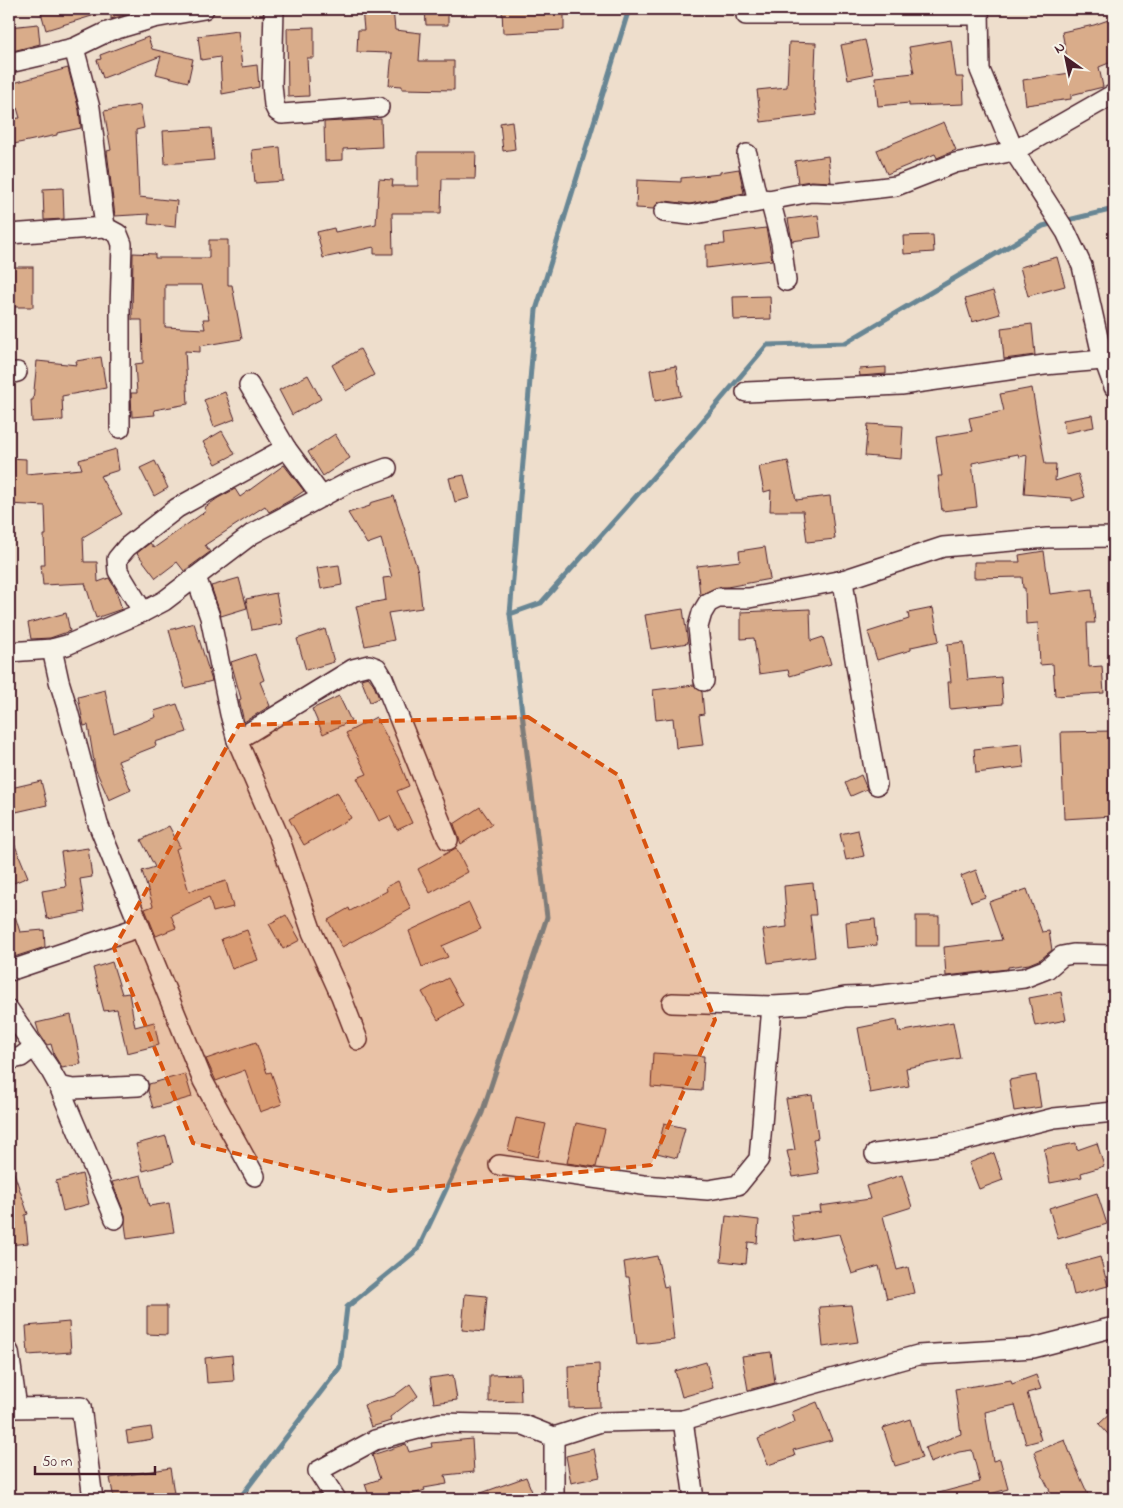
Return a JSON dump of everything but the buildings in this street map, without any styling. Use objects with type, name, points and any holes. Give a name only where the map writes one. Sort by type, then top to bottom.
[{"type":"street","points":[[9,63],[74,48],[116,29],[154,18],[204,9]]},
{"type":"street","points":[[274,9],[272,85],[274,106],[277,111],[282,114],[379,107]]},
{"type":"street","points":[[746,15],[979,12],[980,70],[1014,151],[1066,232],[1082,266],[1103,360],[1114,387]]},
{"type":"street","points":[[74,48],[90,108],[105,227]]},
{"type":"street","points":[[664,212],[690,215],[811,192],[836,193],[896,186],[955,163],[1014,151],[1114,94]]},
{"type":"street","points":[[747,154],[758,198],[770,200]]},
{"type":"street","points":[[770,200],[781,242],[786,281]]},
{"type":"street","points":[[9,234],[105,227],[118,234],[122,244],[120,428]]},
{"type":"street","points":[[746,392],[901,385],[1044,365],[1103,360]]},
{"type":"street","points":[[249,385],[286,448],[322,497]]},
{"type":"street","points":[[143,612],[118,571],[117,558],[126,547],[177,508],[286,448]]},
{"type":"street","points":[[9,652],[52,649],[67,645],[143,612],[164,601],[252,534],[351,480],[387,468]]},
{"type":"street","points":[[704,681],[698,627],[702,613],[708,603],[718,598],[749,598],[843,580],[943,548],[1038,538],[1114,537]]},
{"type":"street","points":[[196,577],[210,617],[237,740],[279,837],[312,932],[358,1040]]},
{"type":"street","points":[[843,580],[849,627],[877,785]]},
{"type":"street","points":[[52,649],[98,824],[203,1081],[255,1176]]},
{"type":"street","points":[[237,740],[353,670],[369,666],[377,668],[383,678],[448,840]]},
{"type":"street","points":[[9,971],[140,927]]},
{"type":"street","points":[[672,1003],[772,1006],[809,1004],[845,997],[874,996],[1024,978],[1046,969],[1062,956],[1073,954],[1114,955]]},
{"type":"street","points":[[499,1165],[643,1185],[708,1190],[738,1185],[759,1160],[772,1006]]},
{"type":"street","points":[[9,1010],[49,1068],[59,1086],[115,1219]]},
{"type":"street","points":[[9,1060],[21,1057],[34,1047]]},
{"type":"street","points":[[59,1086],[73,1089],[138,1086]]},
{"type":"street","points":[[875,1154],[950,1144],[1054,1118],[1114,1112]]},
{"type":"street","points":[[336,1499],[318,1471],[375,1440],[441,1423],[524,1425],[554,1437],[601,1422],[683,1420],[918,1355],[1034,1348],[1114,1326]]},
{"type":"street","points":[[9,1352],[16,1400],[10,1409]]},
{"type":"street","points":[[10,1409],[81,1407],[93,1499]]},
{"type":"street","points":[[683,1420],[694,1499]]},
{"type":"street","points":[[554,1437],[554,1493],[556,1499]]},
{"type":"highlighted area","points":[[528,717],[618,775],[715,1020],[651,1165],[390,1191],[193,1143],[114,948],[239,725]]},
{"type":"waterway","points":[[239,1499],[340,1367],[347,1307],[418,1249],[482,1113],[547,917],[510,614],[536,310],[629,9]]},
{"type":"waterway","points":[[1064,221],[1114,209]]},
{"type":"waterway","points":[[510,614],[541,603],[695,430],[767,345],[845,343],[1043,226],[1055,223]]}]
